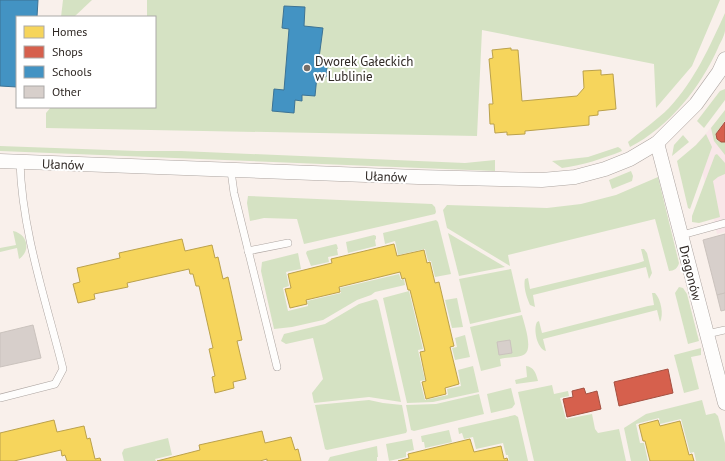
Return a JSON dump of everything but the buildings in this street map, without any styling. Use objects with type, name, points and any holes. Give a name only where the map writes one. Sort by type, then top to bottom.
[{"type":"street","name":"Ułanów","points":[[0,161],[231,171],[542,180],[575,177],[605,169],[630,159],[658,143],[696,104],[723,68]]},
{"type":"street","name":"Dragonów","points":[[658,143],[725,403]]},
{"type":"lane","points":[[0,398],[55,384],[63,369],[36,266],[26,219],[21,184],[20,162]]},
{"type":"lane","points":[[231,171],[234,193],[277,367]]},
{"type":"lane","points":[[682,235],[725,223]]},
{"type":"lane","points":[[248,251],[288,243]]},
{"type":"lane","points":[[707,334],[725,330]]},
{"type":"shaded area","points":[[725,111],[725,232],[717,234],[696,145]]},
{"type":"green space","points":[[63,0],[92,0],[75,16],[61,16]]},
{"type":"green space","points":[[147,0],[720,0],[692,66],[656,108],[654,64],[482,30],[477,136],[46,128],[46,113],[50,108],[156,108],[156,16],[147,16]]},
{"type":"green space","points":[[725,13],[725,31],[723,38],[711,63],[693,92],[658,129],[630,147],[628,142],[669,108],[687,86],[708,50]]},
{"type":"green space","points":[[725,89],[725,100],[704,128],[697,121],[720,91]]},
{"type":"green space","points":[[725,110],[725,121],[717,132],[716,136],[718,141],[725,142],[725,155],[714,141],[711,128]]},
{"type":"green space","points":[[706,134],[712,147],[690,209],[688,208],[677,161],[696,145]]},
{"type":"green space","points":[[683,135],[689,142],[672,156],[674,145]]},
{"type":"green space","points":[[0,146],[137,151],[181,151],[465,163],[495,160],[495,171],[0,151]]},
{"type":"green space","points":[[618,147],[622,151],[577,165],[562,168],[552,161],[588,157]]},
{"type":"green space","points":[[717,154],[725,163],[725,174],[713,181],[720,217],[699,223],[692,222],[692,216],[715,155]]},
{"type":"green space","points":[[631,171],[633,176],[632,181],[612,189],[609,180]]},
{"type":"green space","points":[[658,177],[679,263],[677,268],[671,271],[669,271],[655,219],[508,255],[510,266],[447,228],[443,210],[447,205],[547,208],[581,204],[616,195]]},
{"type":"green space","points":[[248,196],[432,204],[435,207],[436,212],[435,214],[304,244],[297,219],[264,218],[250,221],[247,203]]},
{"type":"green space","points":[[436,220],[438,222],[451,274],[435,277],[431,261],[428,261],[425,249],[398,255],[395,241],[385,244],[383,233]]},
{"type":"green space","points":[[13,231],[22,236],[26,243],[25,252],[19,259],[17,248],[0,252],[0,248],[16,245]]},
{"type":"green space","points":[[448,233],[505,267],[459,276]]},
{"type":"green space","points":[[374,235],[376,236],[376,246],[348,253],[346,242]]},
{"type":"green space","points":[[336,244],[338,255],[328,257],[329,262],[311,266],[306,253],[307,251]]},
{"type":"green space","points":[[641,249],[644,249],[647,253],[652,273],[649,279],[646,267],[533,295],[535,307],[530,305],[525,289],[525,279],[528,278],[530,289],[638,263],[644,261]]},
{"type":"green space","points":[[298,253],[301,269],[286,272],[289,286],[283,288],[288,311],[308,306],[307,301],[341,293],[340,288],[399,274],[401,280],[404,279],[405,285],[375,292],[357,300],[323,320],[292,327],[274,329],[261,271],[262,262]]},
{"type":"green space","points":[[511,269],[521,312],[470,324],[459,279]]},
{"type":"green space","points":[[679,287],[683,288],[687,294],[699,341],[688,344],[675,293]]},
{"type":"green space","points":[[409,291],[423,349],[418,350],[425,380],[420,381],[425,400],[448,395],[447,389],[461,386],[458,370],[473,366],[479,392],[433,402],[407,403],[383,298]]},
{"type":"green space","points":[[652,293],[655,293],[660,303],[662,315],[660,322],[657,310],[543,339],[546,351],[540,347],[538,343],[535,329],[537,322],[539,321],[542,333],[654,305]]},
{"type":"green space","points":[[457,298],[463,327],[452,328],[445,300]]},
{"type":"green space","points":[[376,299],[378,301],[401,402],[369,397],[314,403],[312,393],[323,379],[313,338],[286,344],[281,341],[284,334],[325,324],[359,304]]},
{"type":"green space","points":[[522,315],[528,341],[527,351],[525,354],[500,359],[501,366],[481,371],[470,327]]},
{"type":"green space","points":[[465,335],[470,357],[455,360],[452,348],[457,347],[455,338]]},
{"type":"green space","points":[[701,348],[701,355],[691,357],[699,389],[684,393],[674,355]]},
{"type":"green space","points":[[526,366],[534,371],[538,381],[516,384],[515,380],[527,377]]},
{"type":"green space","points":[[552,385],[554,394],[568,391],[569,396],[560,398],[566,419],[592,414],[595,429],[598,433],[619,429],[626,461],[534,461],[518,392]]},
{"type":"green space","points":[[511,388],[515,404],[512,408],[491,413],[487,394]]},
{"type":"green space","points":[[479,394],[484,414],[414,431],[411,430],[406,405],[436,404]]},
{"type":"green space","points":[[369,400],[402,405],[407,431],[406,433],[327,450],[325,449],[315,405]]},
{"type":"green space","points":[[702,400],[706,415],[715,413],[718,416],[725,443],[725,461],[696,461],[694,452],[690,453],[681,419],[660,424],[659,418],[636,424],[640,443],[644,443],[648,461],[631,461],[624,428],[646,414]]},
{"type":"green space","points":[[515,415],[518,417],[528,461],[509,461],[503,443],[476,449],[473,437],[464,439],[462,433],[459,434],[458,428]]},
{"type":"green space","points":[[449,430],[452,442],[425,448],[421,436]]},
{"type":"green space","points":[[168,438],[172,455],[155,459],[156,461],[124,461],[122,453],[124,449]]},
{"type":"green space","points":[[412,439],[414,450],[406,452],[406,457],[389,461],[386,444]]},
{"type":"green space","points":[[377,446],[377,461],[328,461],[330,457]]},
{"type":"place","name":"Dworek Gałeckich w Lublinie","points":[[307,68]]}]
